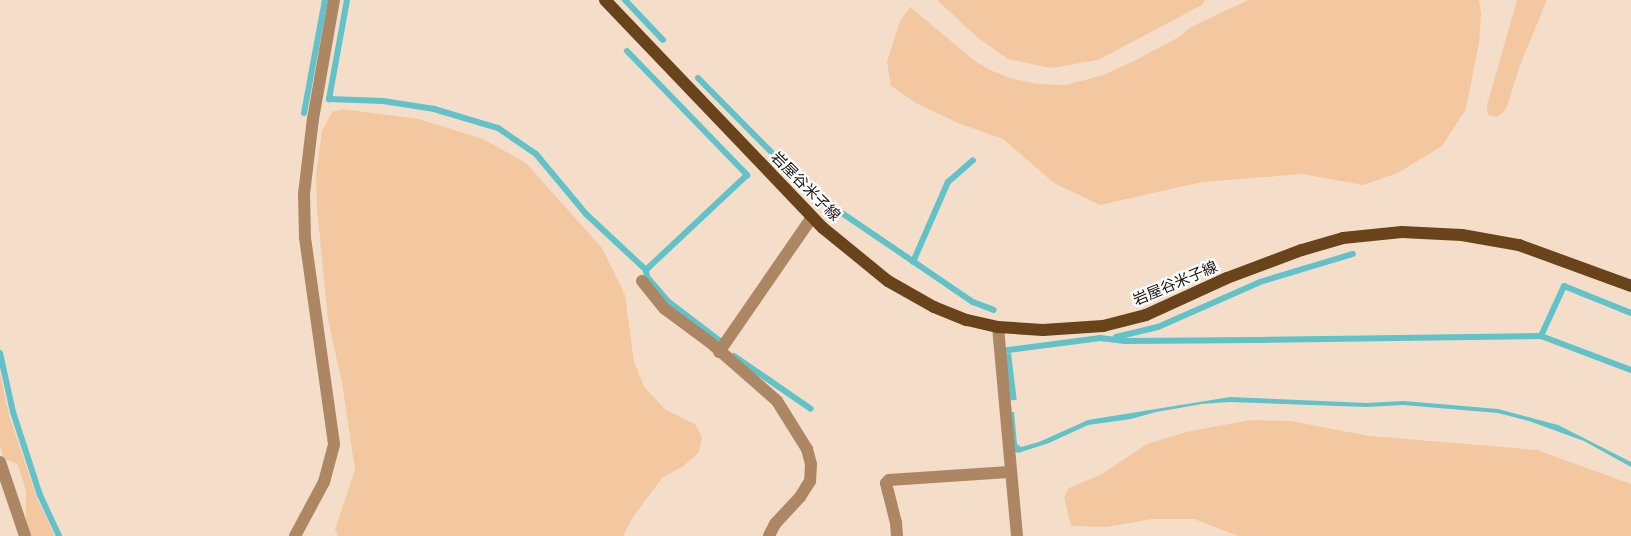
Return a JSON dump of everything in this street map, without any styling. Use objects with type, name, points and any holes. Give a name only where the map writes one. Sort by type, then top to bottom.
[{"type":"main road","name":"岩屋谷米子線","points":[[607,1],[812,217],[888,280],[934,307],[967,320],[998,327],[1043,330],[1102,326],[1146,315],[1227,278],[1302,250],[1343,238],[1402,232],[1462,236],[1519,245],[1631,286]]},
{"type":"street","points":[[294,536],[324,482],[334,444],[305,238],[304,194],[313,120],[334,0]]},
{"type":"street","points":[[720,352],[812,217]]},
{"type":"street","points":[[642,281],[665,309],[720,352],[777,401],[807,449],[811,464],[810,481],[800,497],[775,524],[769,536]]},
{"type":"street","points":[[998,327],[1009,472],[1017,536]]},
{"type":"street","points":[[0,462],[25,536]]},
{"type":"street","points":[[897,536],[896,523],[886,483],[889,480],[1009,472]]},
{"type":"shaded area","points":[[937,0],[1205,0],[1202,5],[1098,60],[1051,68],[1008,59],[977,37]]},
{"type":"shaded area","points":[[1248,0],[1479,0],[1481,14],[1479,43],[1466,109],[1442,146],[1398,173],[1363,185],[1302,174],[1202,182],[1100,205],[1054,183],[1003,139],[958,123],[916,103],[891,86],[887,62],[900,21],[910,7],[975,61],[990,70],[1010,78],[1037,84],[1066,85],[1103,75],[1134,61],[1181,36],[1191,27]]},
{"type":"shaded area","points":[[1517,0],[1547,0],[1521,63],[1506,109],[1497,117],[1488,115],[1487,105]]},
{"type":"shaded area","points":[[342,109],[419,119],[483,139],[526,163],[602,248],[625,295],[634,362],[645,388],[666,410],[695,424],[702,437],[699,452],[682,467],[662,478],[633,517],[623,536],[338,536],[335,529],[355,470],[342,383],[328,319],[317,209],[316,174],[322,131],[332,112]]},
{"type":"shaded area","points":[[0,372],[9,415],[37,498],[55,536],[31,536],[26,520],[26,492],[22,477],[17,464],[5,459],[3,456],[0,445]]},
{"type":"shaded area","points":[[1250,420],[1291,421],[1369,436],[1537,450],[1631,484],[1631,536],[1238,536],[1194,519],[1152,519],[1106,527],[1071,526],[1064,498],[1069,488],[1102,474],[1147,444],[1186,432]]},
{"type":"water","points":[[1011,353],[1017,400],[1011,400],[1005,354]]},
{"type":"water","points":[[1230,397],[1367,403],[1404,401],[1498,409],[1558,425],[1631,462],[1631,467],[1584,441],[1529,421],[1498,413],[1403,405],[1366,407],[1229,402],[1202,404],[1156,412],[1131,419],[1088,425],[1049,443],[1018,453],[1014,451],[1009,412],[1014,412],[1017,444],[1021,447],[1039,442],[1088,420]]},
{"type":"waterway","points":[[304,113],[325,0]]},
{"type":"waterway","points":[[347,0],[329,99],[383,101],[434,109],[498,128],[536,154],[586,214],[646,270],[647,277],[670,303],[720,341]]},
{"type":"waterway","points":[[625,0],[663,40]]},
{"type":"waterway","points":[[627,51],[747,175],[646,270]]},
{"type":"waterway","points":[[698,78],[811,192],[973,302],[994,310]]},
{"type":"waterway","points":[[913,262],[948,182],[973,160]]},
{"type":"waterway","points":[[1116,337],[1158,327],[1260,282],[1353,254]]},
{"type":"waterway","points":[[1541,336],[1564,286],[1631,313]]},
{"type":"waterway","points":[[1008,350],[1100,338],[1125,341],[1541,336],[1631,370]]},
{"type":"waterway","points":[[0,353],[13,412],[40,495],[59,536]]},
{"type":"waterway","points":[[734,356],[811,409]]}]
